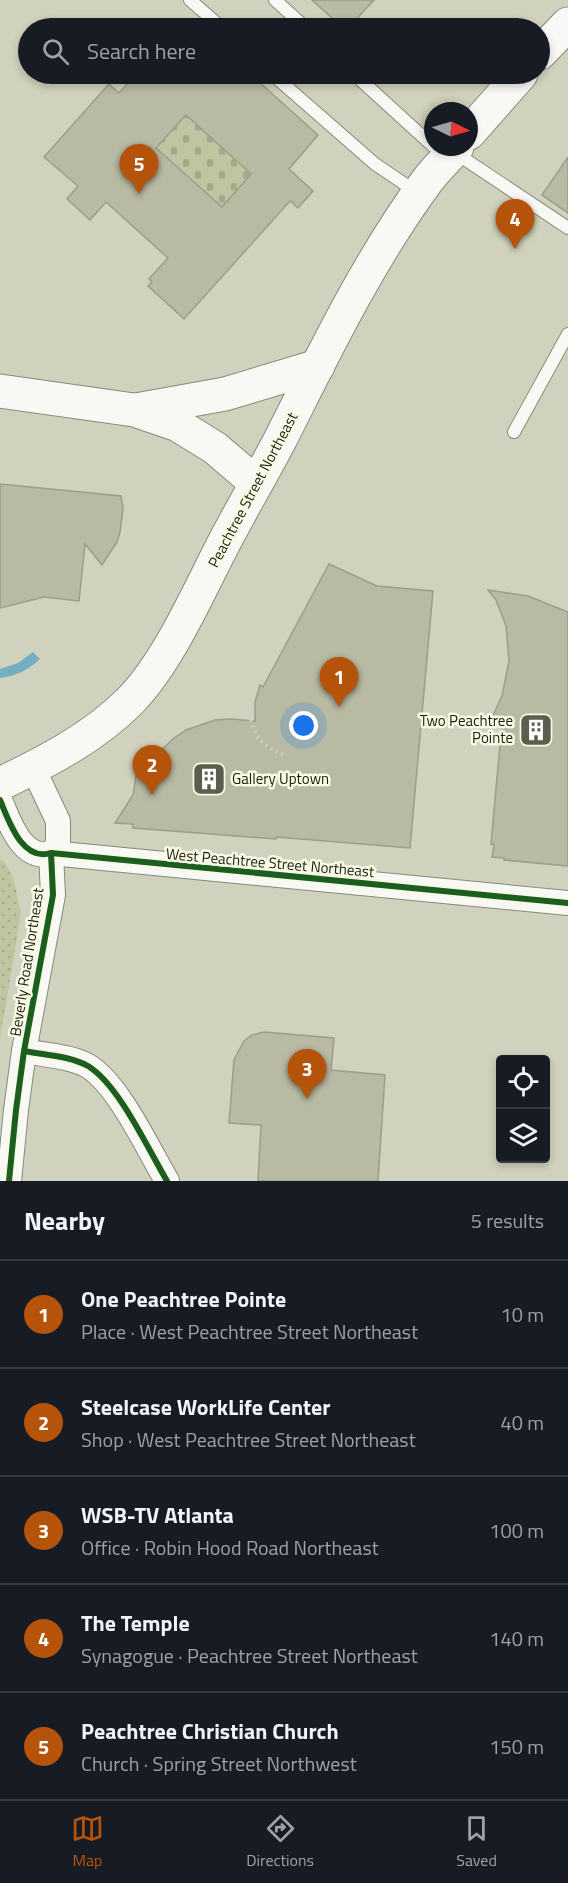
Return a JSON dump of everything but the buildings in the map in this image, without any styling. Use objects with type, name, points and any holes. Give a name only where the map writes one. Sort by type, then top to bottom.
[{"type":"main road","points":[[550,43],[568,24]]},
{"type":"main road","name":"Peachtree Street Northeast","points":[[478,118],[511,84]]},
{"type":"main road","name":"Peachtree Street Northeast","points":[[0,784],[33,768],[80,740],[130,701],[153,671],[182,624],[318,366],[383,249],[443,156]]},
{"type":"main road","points":[[134,410],[225,394],[318,366]]},
{"type":"main road","points":[[0,391],[134,410],[178,425],[215,448],[256,483]]},
{"type":"street","points":[[33,768],[58,821],[58,845],[51,854]]},
{"type":"street","name":"West Peachtree Street Northeast","points":[[0,800],[13,831],[33,853],[43,856],[51,854],[568,903]]},
{"type":"street","name":"Beverly Road Northeast","points":[[9,1181],[24,1052],[53,895],[51,854]]},
{"type":"street","points":[[24,1052],[63,1057],[86,1065],[99,1074],[119,1098],[167,1181]]},
{"type":"lane","points":[[190,0],[211,18]]},
{"type":"lane","points":[[275,0],[295,18]]},
{"type":"lane","points":[[283,84],[375,165],[419,194]]},
{"type":"lane","points":[[367,84],[424,128]]},
{"type":"lane","points":[[462,156],[568,228]]},
{"type":"lane","points":[[514,432],[568,334]]},
{"type":"path","points":[[249,708],[251,722],[261,742],[286,756]]},
{"type":"green space","points":[[186,115],[251,174],[222,207],[156,148]]},
{"type":"green space","points":[[0,860],[3,860],[13,877],[21,913],[0,1039]]},
{"type":"water","points":[[33,652],[40,659],[17,674],[0,678],[0,669],[18,663]]},
{"type":"cycle path","points":[[0,800],[12,828],[24,846],[41,854],[51,853],[568,903]]},
{"type":"cycle path","points":[[9,1181],[24,1051],[53,895],[51,853]]},
{"type":"cycle path","points":[[24,1051],[73,1060],[88,1066],[100,1075],[122,1102],[167,1181]]},
{"type":"place","name":"Peachtree Christian Church","points":[[139,194]]},
{"type":"place","name":"The Temple","points":[[515,249]]},
{"type":"place","name":"One Peachtree Pointe","points":[[339,707]]},
{"type":"place","name":"Two Peachtree Pointe","points":[[536,730]]},
{"type":"place","name":"Gallery Uptown","points":[[209,779]]},
{"type":"place","name":"Steelcase WorkLife Center","points":[[152,795]]},
{"type":"place","name":"WSB-TV Atlanta","points":[[307,1099]]}]
